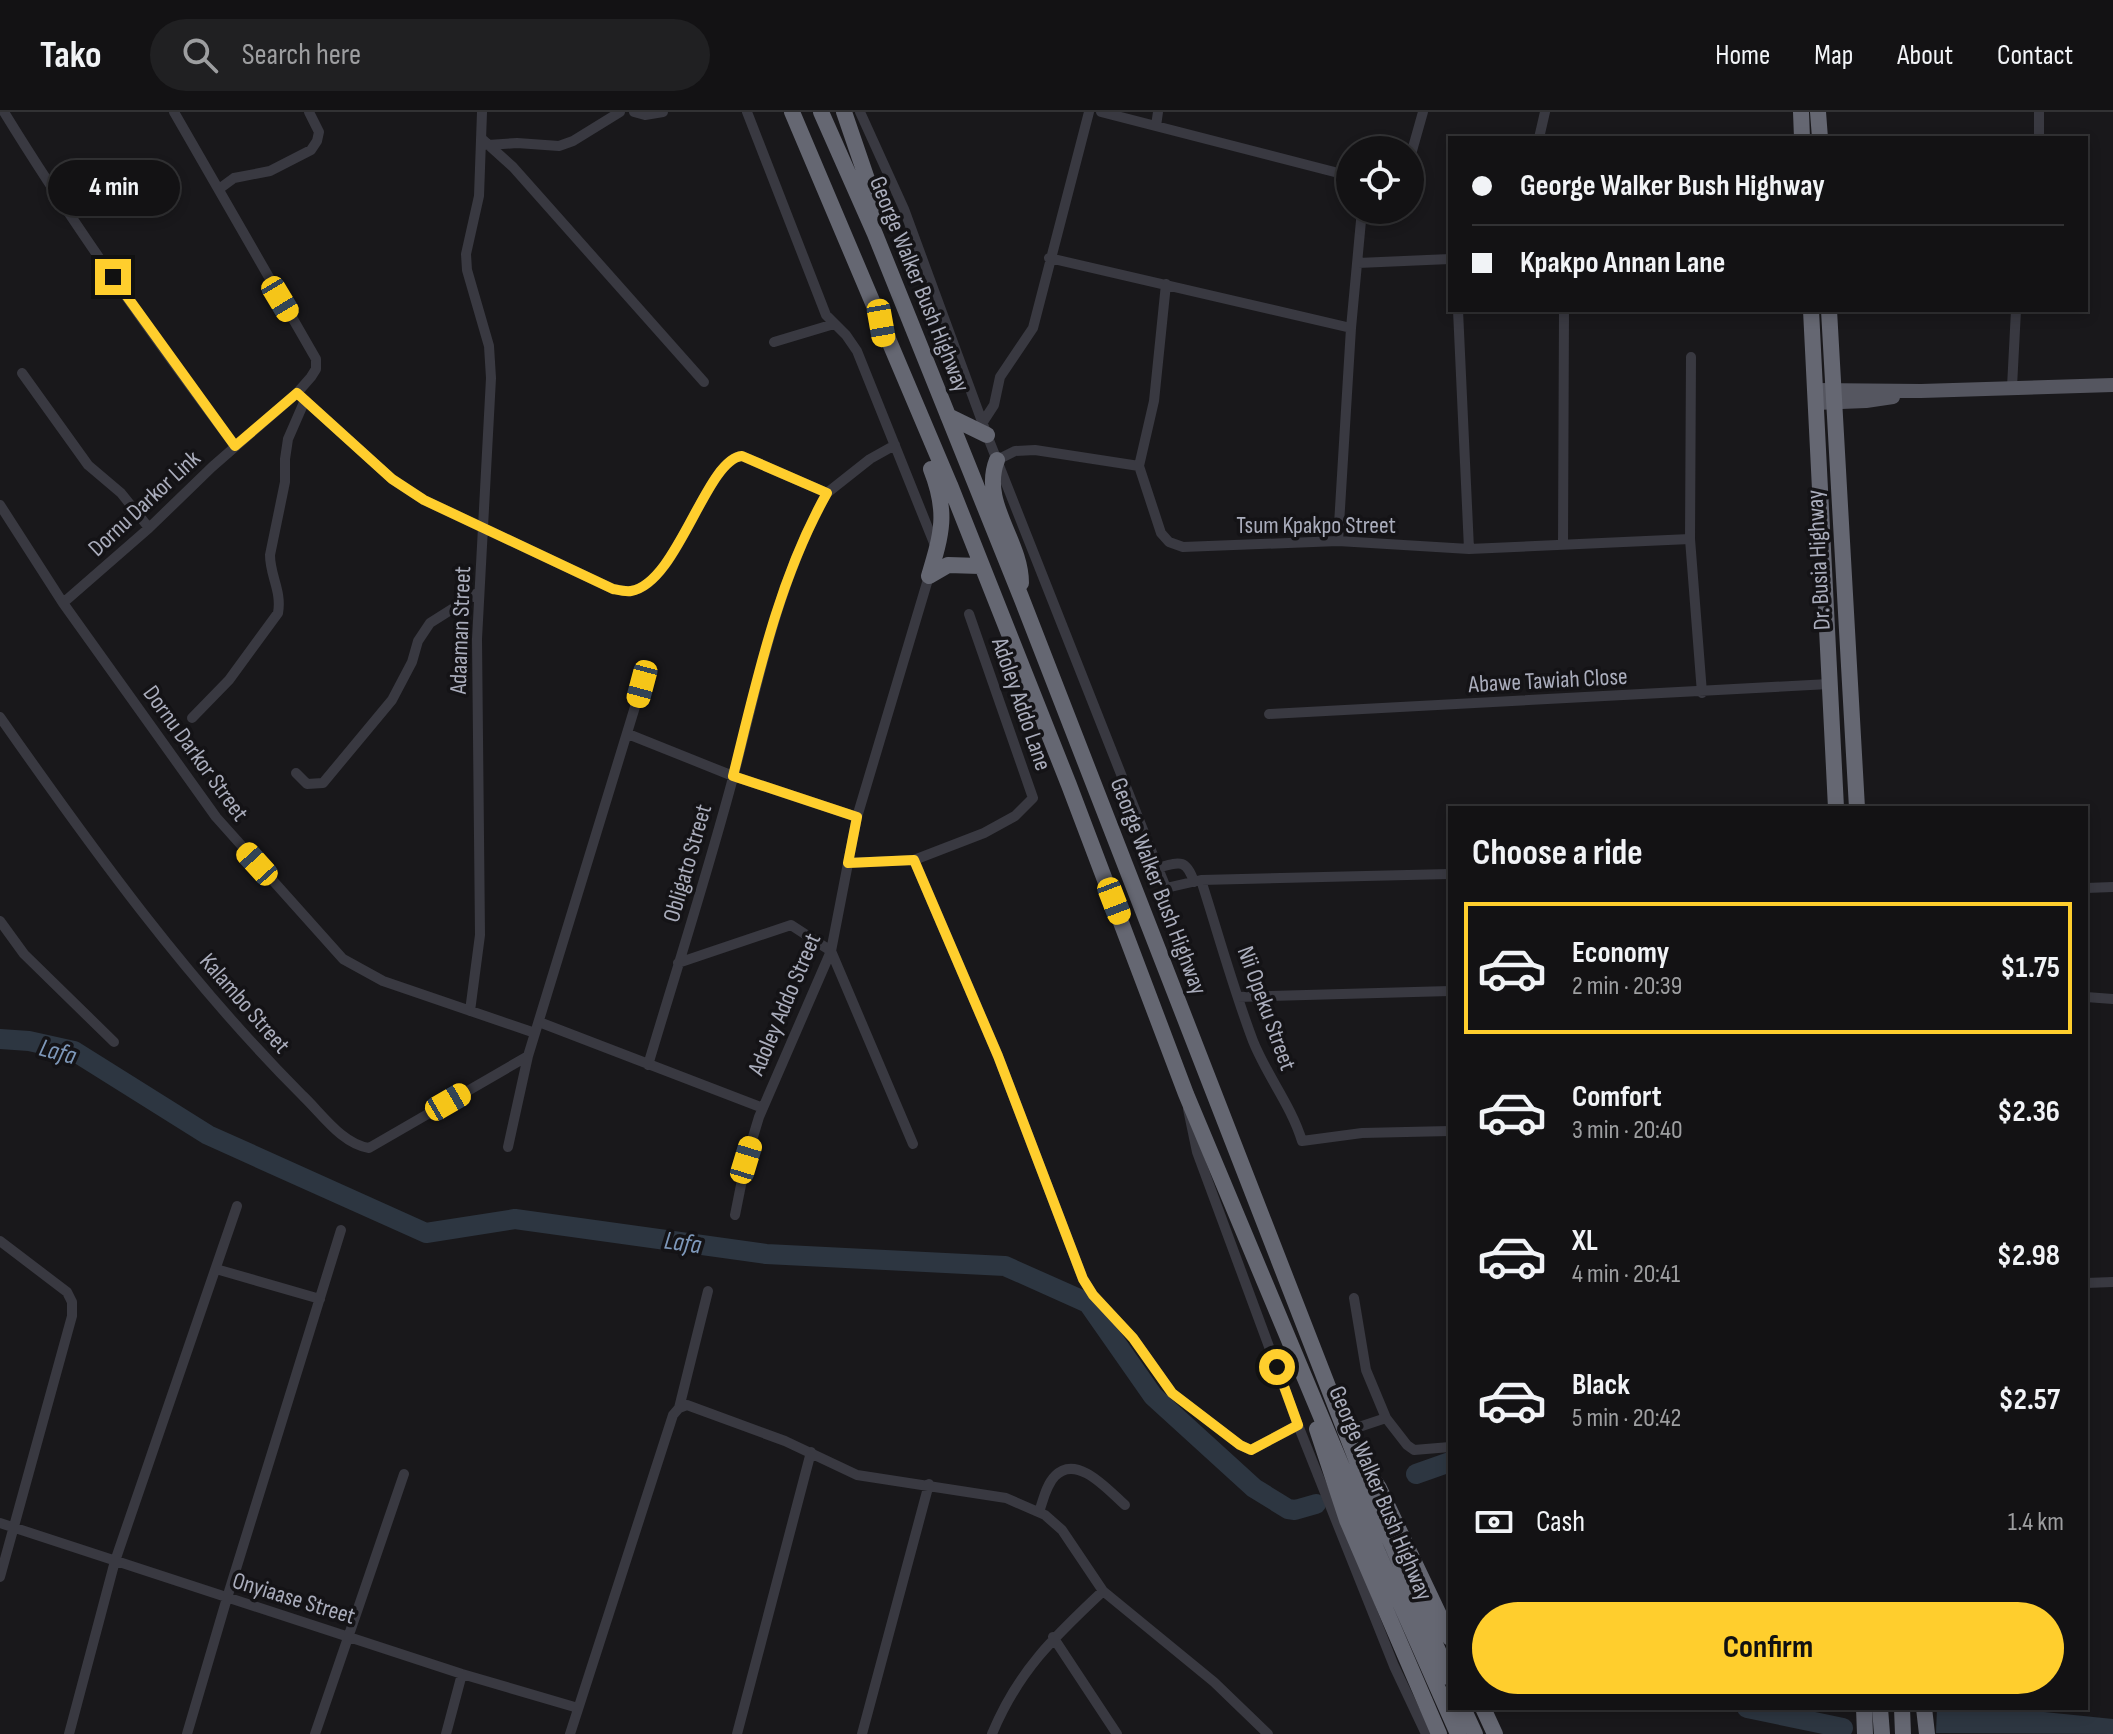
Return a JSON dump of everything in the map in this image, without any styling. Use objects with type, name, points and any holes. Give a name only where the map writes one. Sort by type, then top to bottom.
[{"type":"highway","name":"George Walker Bush Highway","points":[[792,112],[950,485],[1069,785],[1186,1094],[1378,1553],[1458,1734]]},
{"type":"highway","name":"George Walker Bush Highway","points":[[821,112],[875,234],[1021,597],[1382,1525],[1448,1674]]},
{"type":"highway","points":[[844,112],[868,182],[875,234]]},
{"type":"highway","points":[[1801,112],[1802,136]]},
{"type":"highway","points":[[1818,112],[1820,136]]},
{"type":"highway","name":"Dr. Busia Highway","points":[[1811,312],[1836,806]]},
{"type":"highway","name":"Dr. Busia Highway","points":[[1829,312],[1857,806]]},
{"type":"highway","points":[[881,323],[888,358],[939,490],[943,510],[942,533],[929,576]]},
{"type":"highway","points":[[948,416],[985,428]]},
{"type":"highway","points":[[997,460],[992,491],[1019,564],[1021,597]]},
{"type":"highway","points":[[929,576],[948,565],[980,566]]},
{"type":"highway","points":[[1280,1317],[1347,1520],[1439,1734]]},
{"type":"highway","points":[[1353,1449],[1379,1488],[1448,1634]]},
{"type":"highway","points":[[1464,1710],[1475,1734]]},
{"type":"highway","points":[[1484,1710],[1495,1734]]},
{"type":"highway","points":[[1864,1710],[1865,1734]]},
{"type":"highway","points":[[1880,1710],[1882,1734]]},
{"type":"highway","points":[[1902,1710],[1903,1734]]},
{"type":"highway","points":[[1924,1710],[1927,1734]]},
{"type":"main road","points":[[1816,396],[2113,385]]},
{"type":"street","points":[[4,112],[50,187],[235,446]]},
{"type":"street","name":"Dornu Darkor Link","points":[[63,603],[149,528],[235,446],[301,396],[316,369],[316,359],[174,112]]},
{"type":"street","points":[[219,189],[234,178],[270,171],[311,150],[319,132],[309,112]]},
{"type":"street","name":"Adaaman Street","points":[[470,1011],[480,935],[477,769],[479,592],[490,422],[489,346],[467,270],[466,254],[479,196],[485,142],[482,112]]},
{"type":"street","points":[[485,142],[559,146],[620,112]]},
{"type":"street","points":[[634,112],[645,115],[663,112]]},
{"type":"street","points":[[747,112],[826,315],[857,351],[937,550]]},
{"type":"street","points":[[860,112],[904,209],[997,460],[1166,888],[1198,881],[1448,874]]},
{"type":"street","points":[[985,428],[1000,377],[1033,328],[1089,112]]},
{"type":"street","points":[[1101,112],[1336,172]]},
{"type":"street","points":[[1156,126],[1158,112]]},
{"type":"street","points":[[1416,136],[1423,112]]},
{"type":"street","points":[[1539,136],[1545,112]]},
{"type":"street","points":[[2039,112],[2039,136]]},
{"type":"street","points":[[485,142],[513,167],[704,382]]},
{"type":"street","points":[[1338,541],[1351,328],[1361,224]]},
{"type":"street","points":[[1049,258],[1351,328]]},
{"type":"street","points":[[1358,263],[1448,259]]},
{"type":"street","points":[[997,460],[1015,451],[1035,450],[1139,466],[1154,401],[1166,284]]},
{"type":"street","points":[[1458,312],[1469,549]]},
{"type":"street","points":[[1563,545],[1564,312]]},
{"type":"street","points":[[2012,387],[2016,312]]},
{"type":"street","points":[[774,342],[834,324]]},
{"type":"street","points":[[1691,357],[1690,539],[1702,693]]},
{"type":"street","points":[[22,373],[88,465],[121,493],[149,528]]},
{"type":"street","points":[[192,718],[229,680],[278,613],[280,600],[270,555],[285,482],[288,439],[301,396],[392,479],[424,500],[613,589],[633,591],[655,576],[687,531],[720,469],[733,457],[742,456],[827,493],[870,459],[895,445]]},
{"type":"street","name":"Tsum Kpakpo Street","points":[[1139,466],[1161,533],[1169,542],[1183,547],[1338,541],[1469,549],[1690,539]]},
{"type":"street","name":"Obligato Street","points":[[648,1065],[733,776],[765,649],[807,529],[827,493]]},
{"type":"street","name":"Dornu Darkor Street","points":[[0,505],[63,603],[216,817],[350,966],[470,1011],[537,1028],[763,1108]]},
{"type":"street","name":"Adoley Addo Street","points":[[735,1215],[746,1160],[763,1108],[831,951],[857,817],[929,576]]},
{"type":"street","points":[[296,773],[307,784],[323,783],[392,700],[412,662],[418,641],[430,623],[479,592]]},
{"type":"street","name":"Adoley Addo Lane","points":[[848,863],[914,860],[984,833],[1015,816],[1033,798],[969,614]]},
{"type":"street","points":[[508,1147],[528,1056],[642,684]]},
{"type":"street","name":"Abawe Tawiah Close","points":[[1269,714],[1829,684]]},
{"type":"street","name":"Kalambo Street","points":[[0,717],[141,914],[253,1045],[342,1135],[356,1144],[369,1148],[528,1056]]},
{"type":"street","points":[[628,734],[733,776],[857,817]]},
{"type":"street","points":[[914,860],[998,1056],[1083,1279],[1093,1295],[1133,1338],[1172,1393],[1240,1445],[1251,1450],[1298,1425]]},
{"type":"street","points":[[1157,868],[1184,864],[1198,881]]},
{"type":"street","name":"Nii Opeku Street","points":[[1198,881],[1266,1072],[1292,1113],[1302,1141],[1362,1133],[1448,1131]]},
{"type":"street","points":[[2088,888],[2113,887]]},
{"type":"street","points":[[0,921],[24,954],[114,1042]]},
{"type":"street","points":[[678,963],[791,925],[831,951],[913,1144]]},
{"type":"street","points":[[1238,997],[1448,991]]},
{"type":"street","points":[[2088,997],[2113,999]]},
{"type":"street","name":"George Walker Bush Highway","points":[[1186,1094],[1191,1135],[1298,1425],[1394,1666],[1426,1734]]},
{"type":"street","points":[[69,1734],[115,1561],[237,1206]]},
{"type":"street","points":[[187,1734],[341,1230]]},
{"type":"street","points":[[0,1241],[67,1292],[72,1302],[72,1316],[0,1577]]},
{"type":"street","points":[[216,1269],[320,1299]]},
{"type":"street","points":[[2088,1283],[2113,1282]]},
{"type":"street","points":[[570,1734],[673,1415],[679,1408],[708,1291]]},
{"type":"street","points":[[1354,1298],[1366,1370],[1386,1418],[1414,1450],[1448,1447]]},
{"type":"street","points":[[679,1408],[687,1405],[811,1452],[839,1469],[857,1475],[1006,1498],[1039,1512],[1062,1530],[1103,1591],[1214,1682],[1268,1734]]},
{"type":"street","points":[[1347,1431],[1386,1418]]},
{"type":"street","points":[[737,1734],[811,1452]]},
{"type":"street","points":[[1039,1512],[1055,1476],[1074,1469],[1085,1471],[1125,1505]]},
{"type":"street","points":[[315,1734],[404,1474]]},
{"type":"street","points":[[862,1734],[929,1484]]},
{"type":"street","name":"Onyiaase Street","points":[[0,1523],[462,1674],[578,1708]]},
{"type":"street","points":[[992,1734],[1036,1656],[1103,1591]]},
{"type":"street","points":[[1053,1637],[1117,1734]]},
{"type":"street","points":[[446,1734],[462,1674]]},
{"type":"water","points":[[1937,1710],[2025,1710],[2113,1719],[2113,1734],[1936,1733]]},
{"type":"waterway","name":"Lafa","points":[[0,1039],[29,1041],[74,1051],[208,1135],[426,1233],[515,1219],[766,1254],[1005,1266],[1088,1303],[1153,1396],[1254,1488],[1288,1509],[1316,1504]]},
{"type":"waterway","points":[[1416,1474],[1448,1463]]},
{"type":"waterway","points":[[1757,1710],[1843,1728]]},
{"type":"route","points":[[113,277],[235,446],[297,393],[392,479],[424,500],[613,589],[633,591],[655,576],[687,531],[720,469],[733,457],[742,456],[827,493],[807,529],[765,649],[733,776],[857,817],[848,863],[914,860],[998,1056],[1083,1279],[1093,1295],[1133,1338],[1172,1393],[1251,1450],[1298,1425],[1277,1367]]}]
